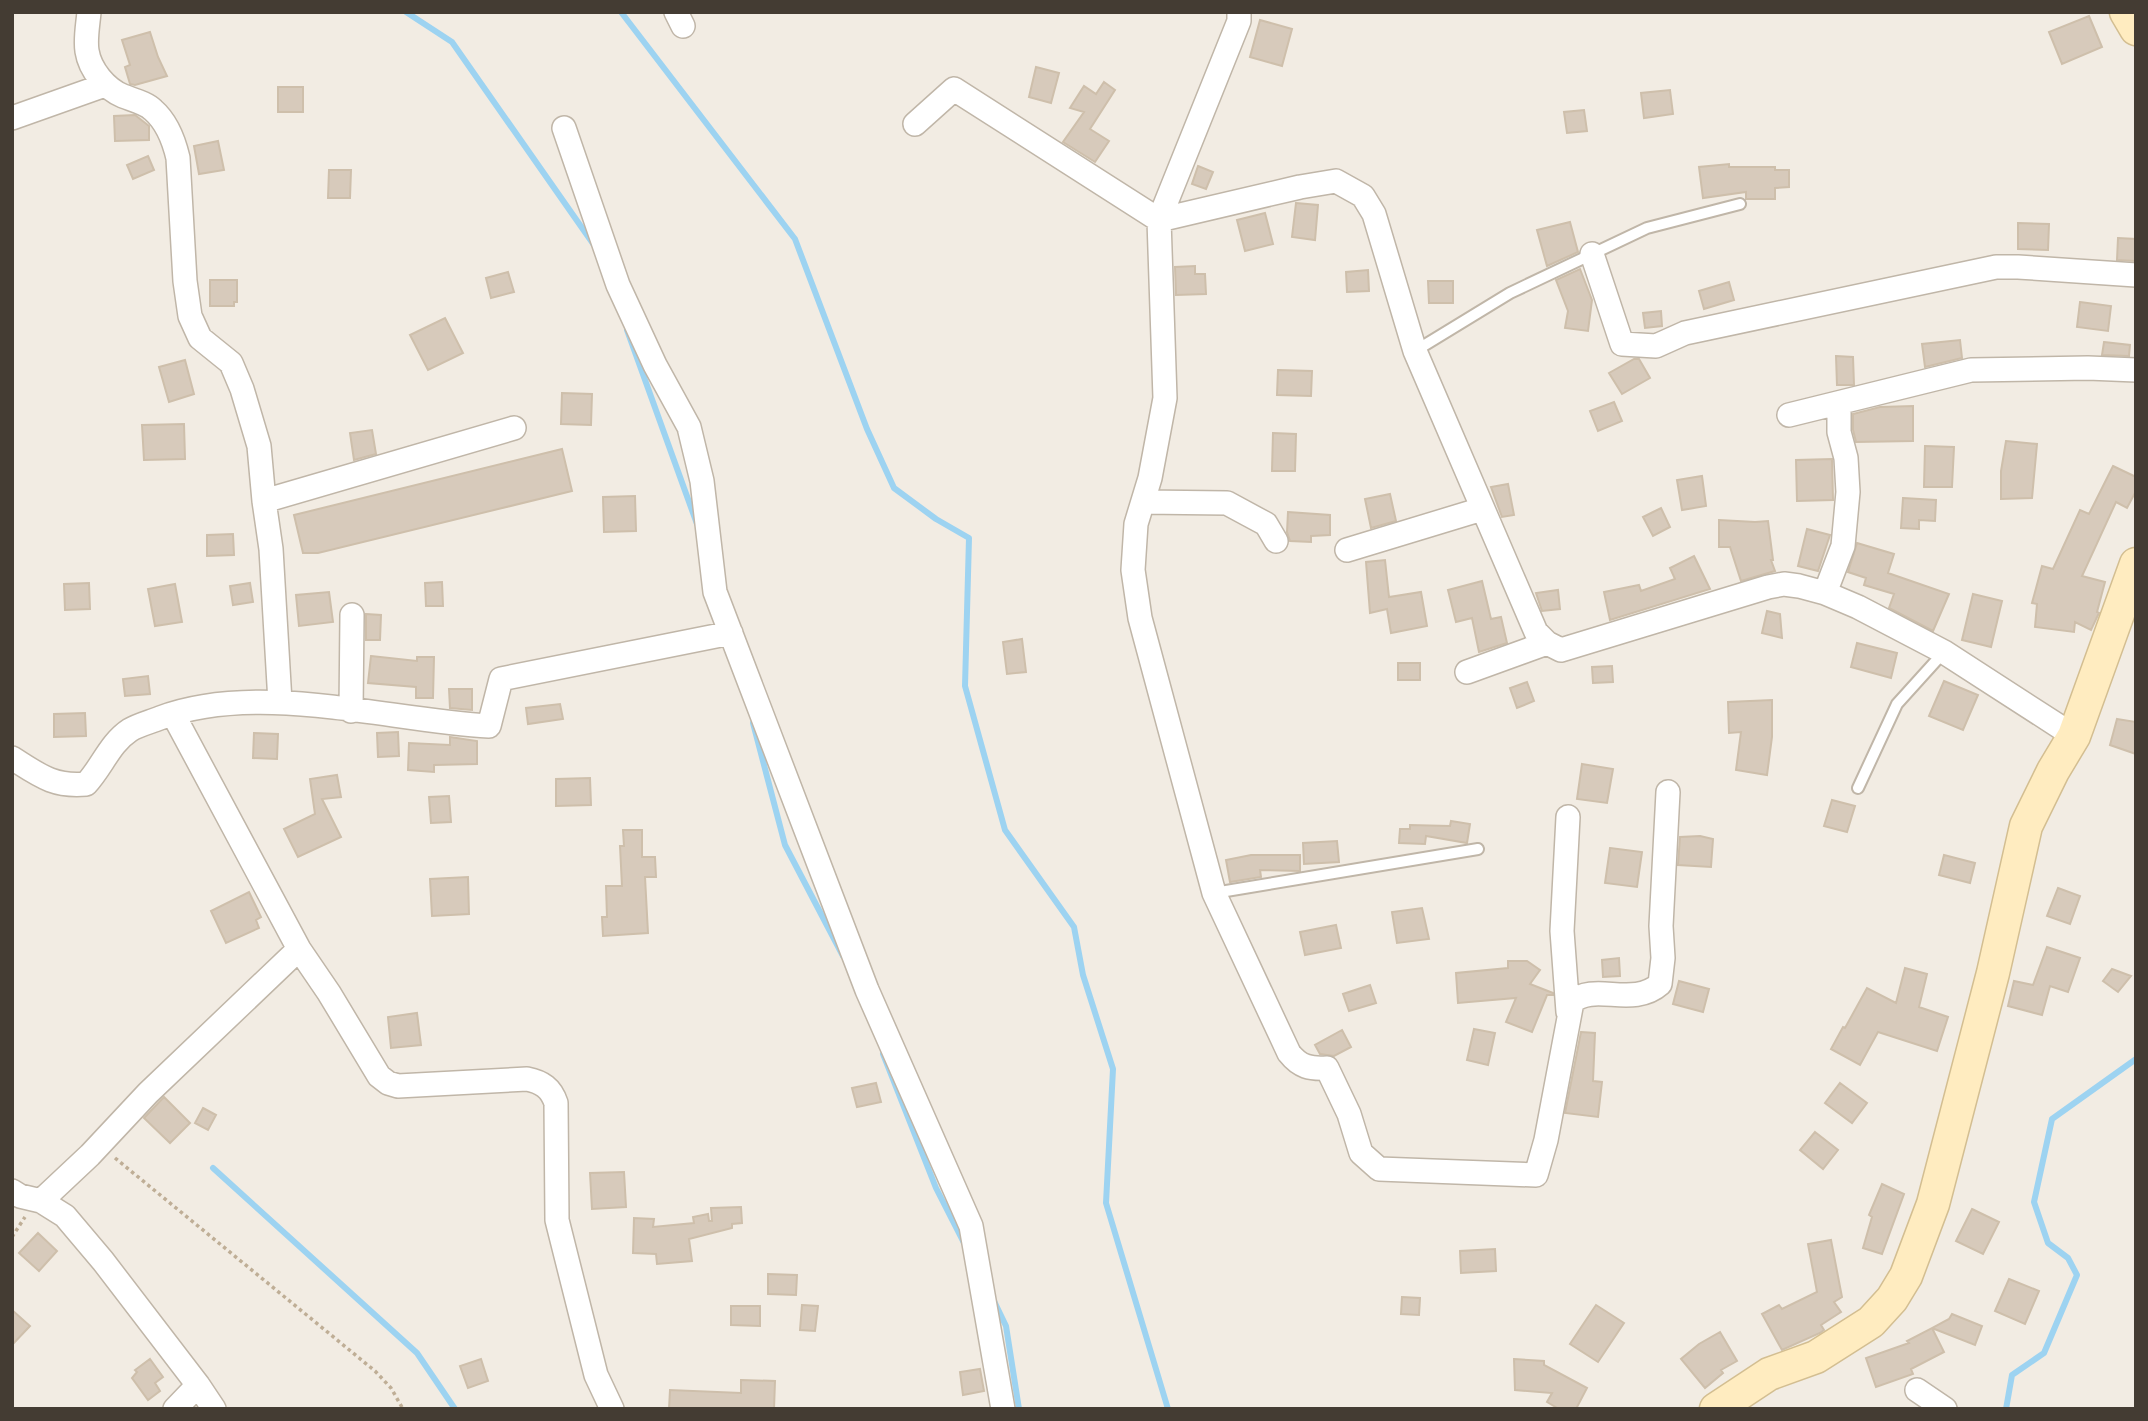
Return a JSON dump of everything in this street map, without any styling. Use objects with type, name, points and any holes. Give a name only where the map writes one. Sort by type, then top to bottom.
[{"type":"main road","points":[[2126,12],[2136,29]]},
{"type":"main road","points":[[1717,1409],[1769,1374],[1816,1357],[1871,1322],[1892,1299],[1906,1276],[1933,1204],[1993,973],[2026,826],[2074,736],[2136,565]]},
{"type":"street","points":[[89,12],[87,51],[94,70],[105,86],[152,108],[164,123],[175,145],[190,316],[200,338],[230,363],[242,388],[259,446],[271,549],[281,702]]},
{"type":"street","points":[[1239,12],[1239,21],[1159,220],[1166,398],[1150,478],[1136,524],[1133,570],[1140,618],[1214,893],[1289,1053],[1297,1063],[1311,1069],[1327,1068],[1349,1114],[1362,1153],[1379,1169],[1536,1175],[1546,1139],[1572,1002],[1583,995],[1643,995],[1660,984],[1668,792]]},
{"type":"street","points":[[12,118],[105,86]]},
{"type":"street","points":[[915,124],[954,89],[1159,220],[1336,181],[1363,196],[1374,215],[1415,351],[1536,632],[1547,643],[1561,650],[1580,646],[1784,584],[1825,593],[1858,607],[1944,652],[2074,736]]},
{"type":"street","points":[[564,128],[618,285],[654,365],[689,427],[702,481],[715,593],[867,990],[971,1226],[1003,1409]]},
{"type":"street","points":[[1592,254],[1622,344],[1656,346],[1685,333],[1996,267],[2136,275]]},
{"type":"street","points":[[1789,415],[1971,370],[2136,370]]},
{"type":"street","points":[[1825,593],[1843,546],[1848,492],[1846,458],[1839,432],[1839,402]]},
{"type":"street","points":[[264,501],[513,428]]},
{"type":"street","points":[[1143,502],[1227,503],[1266,524],[1276,541]]},
{"type":"street","points":[[1347,550],[1482,509]]},
{"type":"street","points":[[351,711],[352,615]]},
{"type":"street","points":[[12,758],[49,782],[69,786],[86,784],[97,772],[114,743],[131,729],[173,713],[226,703],[281,702],[489,726],[501,679],[731,634]]},
{"type":"street","points":[[1467,672],[1547,643]]},
{"type":"street","points":[[173,713],[299,949],[379,1076],[398,1086],[527,1079],[540,1082],[553,1095],[556,1103],[557,1220],[596,1375],[612,1409]]},
{"type":"street","points":[[1568,817],[1562,931],[1568,1012]]},
{"type":"street","points":[[41,1201],[99,1146],[148,1093],[299,949]]},
{"type":"street","points":[[12,1191],[20,1196],[41,1201],[65,1216],[103,1261],[214,1409]]},
{"type":"street","points":[[175,1409],[198,1385]]},
{"type":"street","points":[[1917,1390],[1945,1409]]},
{"type":"lane","points":[[1415,351],[1510,293],[1647,228],[1740,204]]},
{"type":"lane","points":[[1858,788],[1897,704],[1944,652]]},
{"type":"lane","points":[[1214,893],[1478,849]]},
{"type":"path","points":[[99,1146],[375,1371],[391,1388],[403,1409]]},
{"type":"building","points":[[2089,16],[2102,47],[2062,64],[2049,32]]},
{"type":"building","points":[[1260,20],[1292,29],[1282,66],[1250,57]]},
{"type":"building","points":[[150,32],[167,76],[130,84],[125,67],[130,65],[122,40]]},
{"type":"building","points":[[1036,67],[1059,73],[1051,103],[1029,97]]},
{"type":"building","points":[[1104,82],[1115,90],[1090,129],[1109,141],[1095,162],[1063,142],[1084,112],[1070,108],[1084,86],[1096,94]]},
{"type":"building","points":[[278,87],[303,87],[303,112],[278,112]]},
{"type":"building","points":[[1670,90],[1673,114],[1644,118],[1641,93]]},
{"type":"building","points":[[1584,110],[1587,131],[1567,133],[1564,112]]},
{"type":"building","points":[[135,115],[149,126],[149,140],[115,141],[114,116]]},
{"type":"building","points":[[218,141],[224,170],[199,174],[194,146]]},
{"type":"building","points":[[148,156],[154,170],[133,179],[127,165]]},
{"type":"building","points":[[1729,164],[1729,167],[1775,167],[1775,170],[1789,170],[1789,187],[1775,188],[1775,199],[1746,199],[1746,192],[1703,198],[1699,167]]},
{"type":"building","points":[[1198,166],[1213,172],[1206,189],[1192,184]]},
{"type":"building","points":[[329,170],[351,170],[350,198],[328,198]]},
{"type":"building","points":[[1296,203],[1318,205],[1315,240],[1292,237]]},
{"type":"building","points":[[1265,213],[1273,244],[1245,251],[1237,220]]},
{"type":"building","points":[[1570,222],[1578,252],[1547,266],[1537,230]]},
{"type":"building","points":[[2018,223],[2049,224],[2048,250],[2018,249]]},
{"type":"building","points":[[2118,238],[2136,239],[2136,261],[2117,260]]},
{"type":"building","points":[[1195,266],[1195,274],[1205,274],[1206,294],[1176,295],[1175,267]]},
{"type":"building","points":[[1580,269],[1592,300],[1588,331],[1565,328],[1568,311],[1556,280]]},
{"type":"building","points":[[1368,270],[1369,291],[1347,292],[1346,272]]},
{"type":"building","points":[[508,272],[514,292],[491,298],[486,278]]},
{"type":"building","points":[[210,280],[237,280],[237,302],[234,302],[234,306],[210,306]]},
{"type":"building","points":[[1428,281],[1453,281],[1453,303],[1429,303]]},
{"type":"building","points":[[1729,282],[1734,300],[1704,309],[1699,291]]},
{"type":"building","points":[[2080,302],[2111,306],[2108,331],[2077,327]]},
{"type":"building","points":[[1661,311],[1662,326],[1645,328],[1643,313]]},
{"type":"building","points":[[445,318],[463,353],[428,370],[410,335]]},
{"type":"building","points":[[1960,340],[1962,358],[1925,367],[1922,344]]},
{"type":"building","points":[[2104,342],[2130,345],[2129,356],[2102,355]]},
{"type":"building","points":[[1836,356],[1853,357],[1854,385],[1837,385]]},
{"type":"building","points":[[1634,359],[1639,359],[1650,378],[1622,394],[1609,373]]},
{"type":"building","points":[[185,360],[194,394],[169,402],[159,367]]},
{"type":"building","points":[[1278,370],[1312,371],[1311,396],[1277,395]]},
{"type":"building","points":[[562,393],[592,394],[591,425],[561,424]]},
{"type":"building","points":[[1614,402],[1622,421],[1598,431],[1590,411]]},
{"type":"building","points":[[1913,406],[1913,441],[1856,442],[1853,414],[1880,407]]},
{"type":"building","points":[[184,424],[185,459],[144,460],[142,425]]},
{"type":"building","points":[[372,430],[376,454],[354,460],[350,433]]},
{"type":"building","points":[[1273,433],[1296,434],[1295,471],[1272,471]]},
{"type":"building","points":[[2006,441],[2037,444],[2032,498],[2001,499],[2001,471]]},
{"type":"building","points":[[1925,446],[1954,447],[1952,487],[1924,487]]},
{"type":"building","points":[[562,449],[572,491],[318,553],[303,553],[294,515]]},
{"type":"building","points":[[1832,459],[1833,500],[1797,501],[1796,460]]},
{"type":"building","points":[[2113,466],[2136,477],[2136,491],[2127,508],[2116,502],[2082,576],[2105,582],[2097,612],[2099,613],[2091,630],[2075,622],[2074,632],[2035,627],[2037,604],[2032,603],[2042,566],[2053,569],[2080,510],[2089,514]]},
{"type":"building","points":[[1702,476],[1706,506],[1682,510],[1677,480]]},
{"type":"building","points":[[1508,484],[1514,515],[1502,517],[1491,487]]},
{"type":"building","points":[[1390,494],[1396,521],[1371,528],[1365,499]]},
{"type":"building","points":[[635,496],[636,531],[604,532],[603,497]]},
{"type":"building","points":[[1903,498],[1936,500],[1935,521],[1919,520],[1919,529],[1901,528]]},
{"type":"building","points":[[1661,508],[1670,527],[1653,536],[1643,517]]},
{"type":"building","points":[[1288,512],[1330,515],[1330,535],[1311,536],[1311,542],[1290,541],[1287,532]]},
{"type":"building","points":[[1719,520],[1768,521],[1771,560],[1775,571],[1741,581],[1730,547],[1719,547]]},
{"type":"building","points":[[1807,529],[1830,535],[1818,571],[1798,566]]},
{"type":"building","points":[[233,534],[234,555],[207,556],[207,535]]},
{"type":"building","points":[[1857,543],[1894,554],[1888,573],[1949,594],[1933,631],[1889,608],[1894,594],[1864,585],[1866,578],[1848,572]]},
{"type":"building","points":[[1694,556],[1710,589],[1610,620],[1604,592],[1639,585],[1641,591],[1675,579],[1670,568]]},
{"type":"building","points":[[1385,560],[1389,597],[1421,592],[1427,626],[1391,633],[1387,609],[1370,613],[1366,562]]},
{"type":"building","points":[[1482,581],[1491,619],[1501,617],[1507,643],[1479,652],[1472,618],[1456,622],[1448,590]]},
{"type":"building","points":[[442,582],[443,606],[426,606],[425,583]]},
{"type":"building","points":[[89,583],[90,609],[65,610],[64,584]]},
{"type":"building","points":[[250,583],[253,602],[233,605],[230,586]]},
{"type":"building","points":[[175,584],[182,622],[155,626],[148,589]]},
{"type":"building","points":[[1558,590],[1560,609],[1542,611],[1536,593]]},
{"type":"building","points":[[329,592],[333,622],[299,626],[296,595]]},
{"type":"building","points":[[1973,594],[2002,601],[1991,647],[1962,640]]},
{"type":"building","points":[[1767,611],[1780,614],[1782,638],[1762,633]]},
{"type":"building","points":[[366,614],[381,615],[380,640],[366,640]]},
{"type":"building","points":[[1022,639],[1026,672],[1007,674],[1003,642]]},
{"type":"building","points":[[1857,643],[1897,653],[1891,678],[1851,667]]},
{"type":"building","points":[[371,656],[417,661],[417,657],[434,657],[433,698],[416,698],[416,687],[368,683]]},
{"type":"building","points":[[1398,663],[1420,663],[1420,680],[1398,680]]},
{"type":"building","points":[[1612,666],[1613,682],[1593,683],[1592,667]]},
{"type":"building","points":[[148,676],[150,694],[125,696],[123,679]]},
{"type":"building","points":[[1944,681],[1978,695],[1963,730],[1929,716]]},
{"type":"building","points":[[1527,682],[1534,701],[1517,708],[1510,688]]},
{"type":"building","points":[[449,689],[472,689],[472,710],[450,708]]},
{"type":"building","points":[[1772,700],[1772,737],[1767,775],[1736,770],[1741,732],[1729,733],[1728,702]]},
{"type":"building","points":[[560,704],[563,719],[528,724],[526,708]]},
{"type":"building","points":[[85,713],[86,736],[54,737],[54,714]]},
{"type":"building","points":[[2117,719],[2136,722],[2136,754],[2110,745]]},
{"type":"building","points":[[398,732],[399,756],[378,757],[377,733]]},
{"type":"building","points":[[254,733],[278,734],[277,759],[253,758]]},
{"type":"building","points":[[450,737],[477,741],[477,764],[434,765],[434,772],[408,770],[409,743],[450,745]]},
{"type":"building","points":[[1582,764],[1613,769],[1607,803],[1577,799]]},
{"type":"building","points":[[337,775],[341,797],[322,799],[341,837],[298,857],[284,829],[315,814],[310,779]]},
{"type":"building","points":[[590,778],[591,805],[556,806],[556,779]]},
{"type":"building","points":[[449,796],[451,822],[431,823],[429,797]]},
{"type":"building","points":[[1832,800],[1855,806],[1847,832],[1824,826]]},
{"type":"building","points":[[1451,821],[1470,824],[1467,843],[1426,836],[1425,844],[1399,843],[1400,829],[1410,829],[1410,825],[1450,826]]},
{"type":"building","points":[[623,830],[642,830],[642,857],[655,857],[656,877],[645,877],[648,933],[603,936],[602,917],[607,917],[606,886],[622,886],[620,846],[624,846]]},
{"type":"building","points":[[1700,836],[1713,839],[1711,867],[1678,865],[1680,837]]},
{"type":"building","points":[[1337,841],[1339,862],[1304,864],[1303,843]]},
{"type":"building","points":[[1610,848],[1642,852],[1637,887],[1605,883]]},
{"type":"building","points":[[1251,855],[1300,855],[1300,871],[1260,870],[1261,877],[1230,882],[1226,860]]},
{"type":"building","points":[[1944,855],[1975,863],[1970,883],[1939,875]]},
{"type":"building","points":[[468,877],[469,914],[432,916],[430,879]]},
{"type":"building","points":[[2058,888],[2080,896],[2070,924],[2047,916]]},
{"type":"building","points":[[249,892],[261,917],[256,920],[259,928],[226,943],[211,911]]},
{"type":"building","points":[[1422,908],[1429,939],[1397,943],[1392,912]]},
{"type":"building","points":[[1336,925],[1341,948],[1305,955],[1300,932]]},
{"type":"building","points":[[2047,947],[2080,958],[2068,992],[2050,986],[2042,1015],[2008,1006],[2014,981],[2033,985]]},
{"type":"building","points":[[1619,958],[1620,976],[1603,977],[1602,960]]},
{"type":"building","points":[[1508,961],[1527,961],[1540,970],[1530,984],[1553,993],[1547,995],[1532,1032],[1506,1022],[1516,998],[1458,1003],[1456,973],[1508,968]]},
{"type":"building","points":[[1905,968],[1927,974],[1919,1007],[1948,1017],[1937,1051],[1878,1032],[1860,1065],[1831,1049],[1867,988],[1896,1003]]},
{"type":"building","points":[[2112,969],[2131,976],[2118,992],[2103,981]]},
{"type":"building","points":[[1679,981],[1709,989],[1703,1012],[1673,1004]]},
{"type":"building","points":[[1370,985],[1376,1003],[1349,1011],[1343,994]]},
{"type":"building","points":[[417,1013],[421,1045],[391,1048],[388,1017]]},
{"type":"building","points":[[1474,1029],[1495,1033],[1488,1065],[1467,1060]]},
{"type":"building","points":[[1342,1030],[1351,1047],[1334,1056],[1320,1054],[1315,1045]]},
{"type":"building","points":[[1581,1032],[1595,1033],[1593,1081],[1602,1082],[1598,1117],[1565,1113]]},
{"type":"building","points":[[876,1083],[881,1102],[857,1107],[852,1088]]},
{"type":"building","points":[[1840,1083],[1867,1103],[1852,1123],[1825,1103]]},
{"type":"building","points":[[164,1097],[190,1123],[170,1143],[144,1118]]},
{"type":"building","points":[[203,1108],[216,1115],[208,1130],[195,1123]]},
{"type":"building","points":[[1815,1132],[1838,1150],[1823,1169],[1800,1150]]},
{"type":"building","points":[[624,1172],[626,1207],[592,1209],[590,1173]]},
{"type":"building","points":[[1882,1184],[1904,1194],[1882,1254],[1863,1248],[1872,1217],[1869,1215]]},
{"type":"building","points":[[741,1207],[742,1223],[689,1239],[692,1261],[657,1264],[656,1254],[633,1253],[634,1218],[654,1219],[653,1227],[694,1223],[693,1217],[708,1214],[709,1221],[712,1221],[711,1208]]},
{"type":"building","points":[[1972,1209],[1999,1222],[1983,1254],[1956,1241]]},
{"type":"building","points":[[38,1233],[57,1251],[39,1271],[19,1253]]},
{"type":"building","points":[[1831,1240],[1842,1297],[1834,1302],[1841,1312],[1821,1325],[1824,1330],[1820,1333],[1782,1350],[1762,1314],[1779,1305],[1782,1309],[1817,1292],[1808,1244]]},
{"type":"building","points":[[1495,1249],[1496,1271],[1461,1273],[1460,1251]]},
{"type":"building","points":[[768,1274],[797,1275],[796,1295],[768,1294]]},
{"type":"building","points":[[2009,1279],[2039,1291],[2025,1324],[1995,1311]]},
{"type":"building","points":[[1402,1297],[1420,1298],[1419,1315],[1401,1314]]},
{"type":"building","points":[[802,1305],[818,1306],[815,1331],[800,1330]]},
{"type":"building","points":[[1596,1305],[1624,1323],[1598,1362],[1570,1344]]},
{"type":"building","points":[[731,1306],[760,1306],[760,1326],[731,1325]]},
{"type":"building","points":[[12,1310],[30,1326],[12,1345]]},
{"type":"building","points":[[1952,1314],[1982,1326],[1975,1345],[1932,1328],[1949,1319]]},
{"type":"building","points":[[1932,1328],[1944,1352],[1911,1369],[1913,1374],[1876,1387],[1866,1358],[1909,1343],[1907,1341]]},
{"type":"building","points":[[1720,1332],[1737,1361],[1721,1370],[1723,1373],[1705,1388],[1681,1359]]},
{"type":"building","points":[[150,1359],[163,1377],[155,1383],[160,1391],[148,1400],[132,1378],[137,1372],[135,1370]]},
{"type":"building","points":[[481,1359],[488,1381],[468,1388],[460,1366]]},
{"type":"building","points":[[1514,1359],[1544,1361],[1544,1365],[1587,1388],[1576,1409],[1559,1409],[1547,1402],[1552,1393],[1515,1390]]},
{"type":"building","points":[[980,1369],[984,1391],[963,1395],[960,1372]]},
{"type":"building","points":[[741,1380],[775,1381],[774,1409],[669,1409],[670,1390],[741,1393]]},
{"type":"waterway","points":[[406,12],[452,42],[594,245]]},
{"type":"waterway","points":[[621,12],[795,239],[867,429],[894,488],[936,519],[969,538],[965,686],[1005,830],[1074,927],[1083,975],[1113,1069],[1106,1203],[1168,1409]]},
{"type":"waterway","points":[[627,330],[697,524]]},
{"type":"waterway","points":[[753,723],[785,845],[843,956]]},
{"type":"waterway","points":[[883,1054],[936,1188],[964,1243]]},
{"type":"waterway","points":[[2006,1409],[2012,1375],[2044,1353],[2077,1275],[2068,1258],[2048,1243],[2034,1202],[2052,1119],[2136,1059]]},
{"type":"waterway","points":[[213,1168],[417,1353],[455,1409]]},
{"type":"waterway","points":[[993,1299],[1006,1326],[1019,1409]]}]
